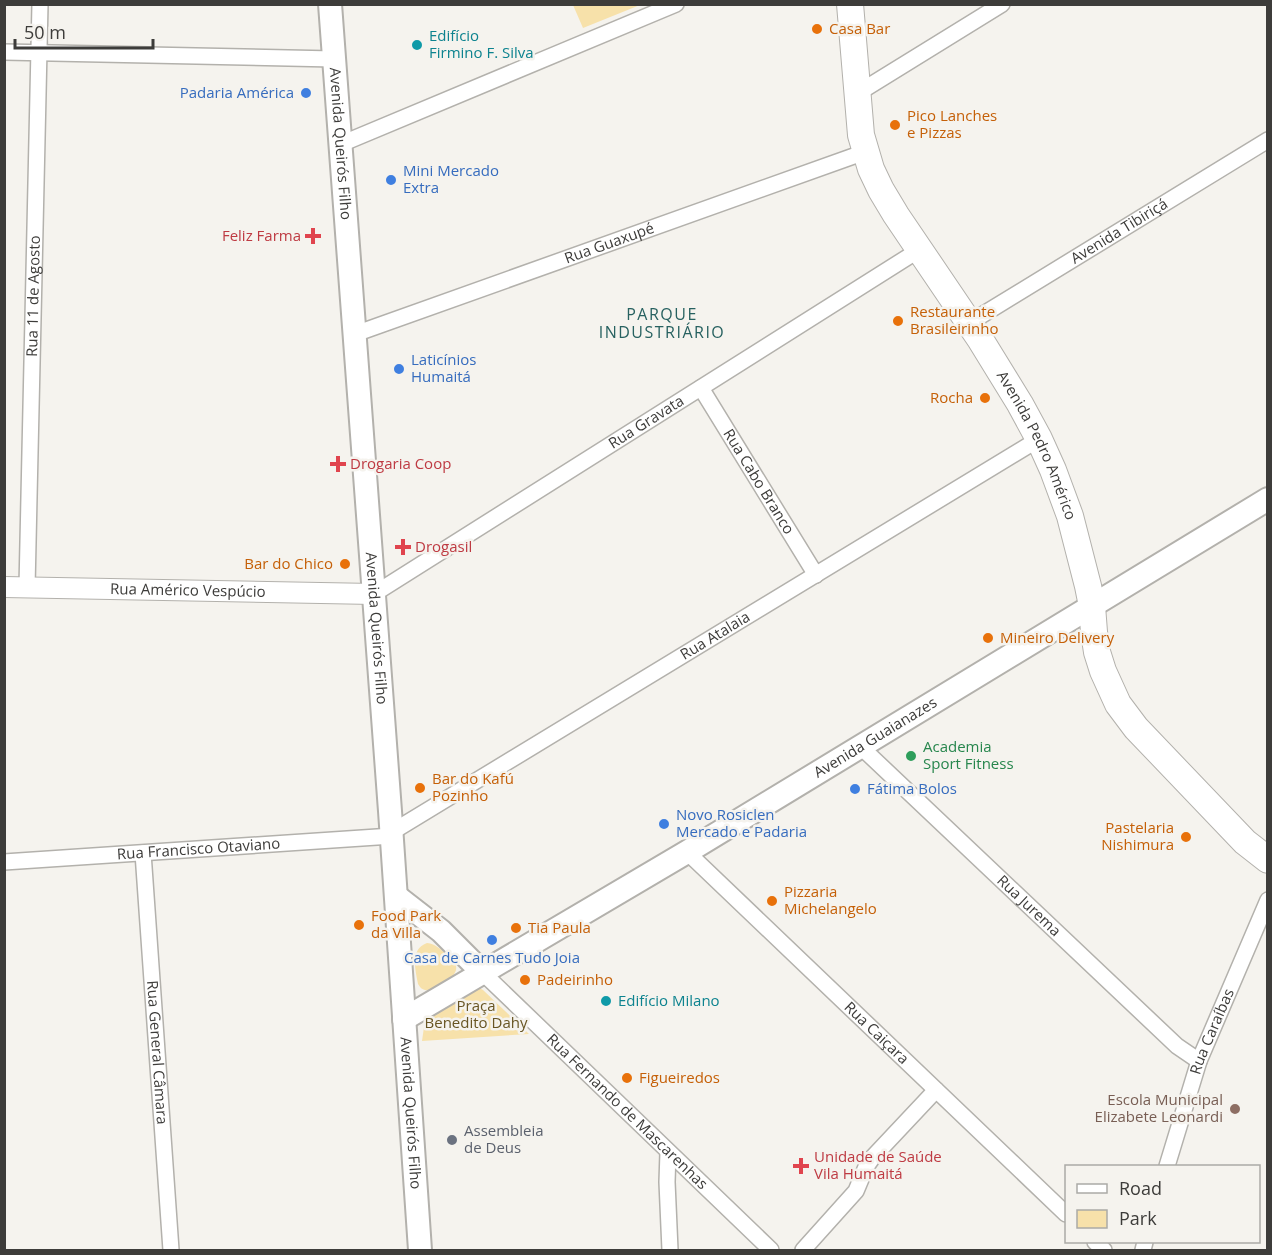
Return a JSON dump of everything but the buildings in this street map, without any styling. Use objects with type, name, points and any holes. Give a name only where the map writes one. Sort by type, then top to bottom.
[{"type":"main road","name":"Avenida Queirós Filho","points":[[330,4],[392,834],[420,1251]]},
{"type":"main road","name":"Avenida Pedro Américo","points":[[850,4],[861,135],[865,152],[881,190],[969,322],[1020,404],[1053,470],[1079,547],[1092,606],[1100,662],[1112,690],[1125,714],[1149,743],[1245,842],[1268,860]]},
{"type":"main road","name":"Avenida Guaianazes","points":[[483,973],[861,747],[1268,499]]},
{"type":"main road","points":[[396,896],[441,931],[483,973],[404,1019]]},
{"type":"street","name":"Rua 11 de Agosto","points":[[27,587],[40,4]]},
{"type":"street","points":[[340,144],[676,4]]},
{"type":"street","points":[[858,93],[1002,4]]},
{"type":"street","points":[[4,52],[334,59]]},
{"type":"street","name":"Avenida Tibiriçá","points":[[969,322],[1268,140]]},
{"type":"street","name":"Rua Guaxupé","points":[[355,334],[865,152]]},
{"type":"street","name":"Rua Gravata","points":[[374,594],[919,250]]},
{"type":"street","name":"Rua Cabo Branco","points":[[701,388],[816,575]]},
{"type":"street","name":"Rua Atalaia","points":[[392,834],[1039,440]]},
{"type":"street","name":"Rua Américo Vespúcio","points":[[4,587],[374,594]]},
{"type":"street","name":"Rua Jurema","points":[[861,747],[1177,1046],[1199,1061]]},
{"type":"street","name":"Rua Francisco Otaviano","points":[[4,862],[392,834]]},
{"type":"street","name":"Rua Caiçara","points":[[687,852],[1065,1213]]},
{"type":"street","name":"Rua General Câmara","points":[[143,853],[171,1251]]},
{"type":"street","name":"Rua Caraíbas","points":[[1168,1165],[1199,1061],[1268,900]]},
{"type":"street","name":"Rua Fernando de Mascarenhas","points":[[483,973],[771,1251]]},
{"type":"street","points":[[803,1251],[856,1191],[873,1157],[936,1090]]},
{"type":"street","points":[[668,1152],[670,1251]]},
{"type":"green space","points":[[573,5],[640,5],[583,28]]},
{"type":"green space","name":"Praça Benedito Dahy","points":[[427,943],[438,947],[452,960],[456,970],[445,983],[434,989],[425,990],[418,984],[415,960],[418,950]]},
{"type":"green space","name":"Praça Benedito Dahy","points":[[478,987],[529,1034],[422,1041],[424,1027],[433,1014]]},
{"type":"place","name":"Casa Bar","points":[[817,29]]},
{"type":"place","name":"Edifício Firmino F. Silva","points":[[417,45]]},
{"type":"place","name":"Padaria América","points":[[306,93]]},
{"type":"place","name":"Pico Lanches e Pizzas","points":[[895,125]]},
{"type":"place","name":"Mini Mercado Extra","points":[[391,180]]},
{"type":"place","name":"Feliz Farma","points":[[313,236]]},
{"type":"place","name":"Restaurante Brasileirinho","points":[[898,321]]},
{"type":"place","name":"Laticínios Humaitá","points":[[399,369]]},
{"type":"place","name":"Rocha","points":[[985,398]]},
{"type":"place","name":"Drogaria Coop","points":[[338,464]]},
{"type":"place","name":"Drogasil","points":[[403,547]]},
{"type":"place","name":"Bar do Chico","points":[[345,564]]},
{"type":"place","name":"Mineiro Delivery","points":[[988,638]]},
{"type":"place","name":"Academia Sport Fitness","points":[[911,756]]},
{"type":"place","name":"Bar do Kafú Pozinho","points":[[420,788]]},
{"type":"place","name":"Fátima Bolos","points":[[855,789]]},
{"type":"place","name":"Novo Rosiclen Mercado e Padaria","points":[[664,824]]},
{"type":"place","name":"Pastelaria Nishimura","points":[[1186,837]]},
{"type":"place","name":"Pizzaria Michelangelo","points":[[772,901]]},
{"type":"place","name":"Food Park da Villa","points":[[359,925]]},
{"type":"place","name":"Tia Paula","points":[[516,928]]},
{"type":"place","name":"Casa de Carnes Tudo Joia","points":[[492,940]]},
{"type":"place","name":"Padeirinho","points":[[525,980]]},
{"type":"place","name":"Edifício Milano","points":[[606,1001]]},
{"type":"place","name":"Figueiredos","points":[[627,1078]]},
{"type":"place","name":"Escola Municipal Elizabete Leonardi","points":[[1235,1109]]},
{"type":"place","name":"Assembleia de Deus","points":[[452,1140]]},
{"type":"place","name":"Unidade de Saúde Vila Humaitá","points":[[801,1166]]},
{"type":"district","name":"PARQUE INDUSTRIÁRIO","points":[[662,323]]}]
